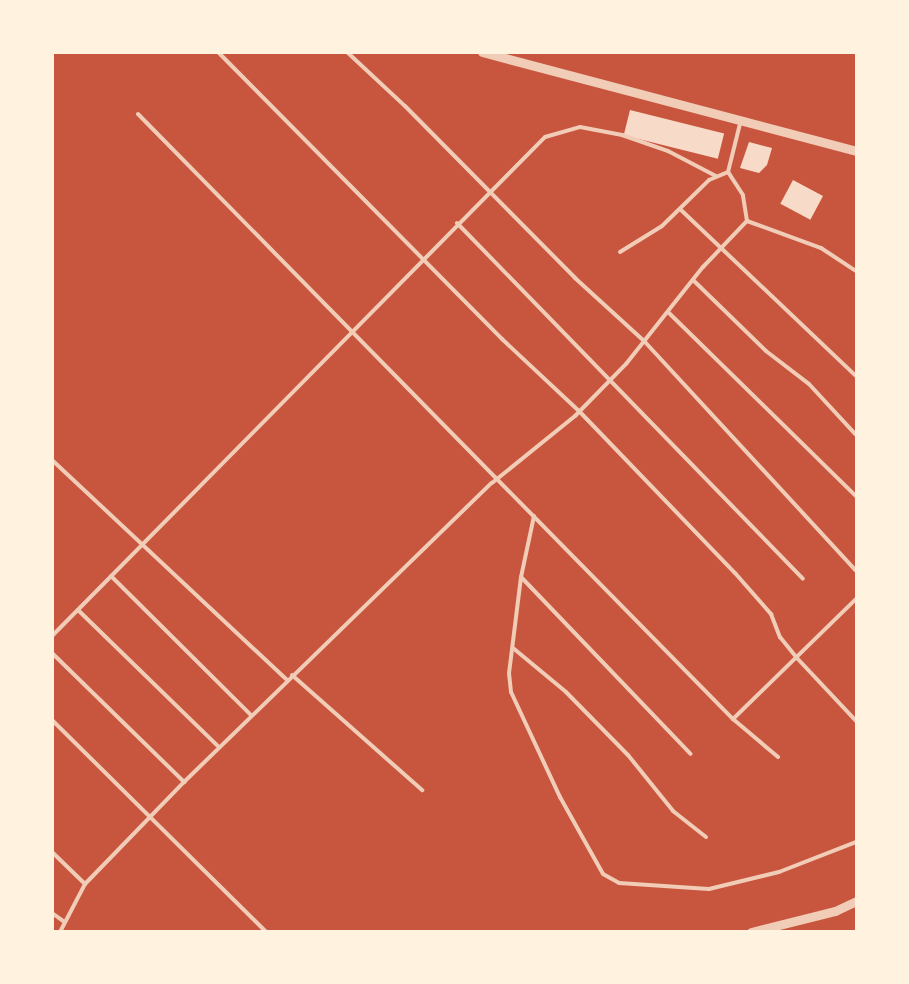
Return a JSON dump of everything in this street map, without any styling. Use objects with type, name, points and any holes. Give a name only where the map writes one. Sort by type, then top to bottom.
[{"type":"street","points":[[482,52],[856,150]]},
{"type":"street","points":[[751,932],[835,911],[856,901]]},
{"type":"lane","points":[[218,52],[422,258],[579,411],[771,614],[780,637],[856,722]]},
{"type":"lane","points":[[347,52],[490,190],[575,278],[645,342],[856,571]]},
{"type":"lane","points":[[138,114],[733,719],[778,757]]},
{"type":"lane","points":[[741,120],[728,172],[742,195],[747,221]]},
{"type":"lane","points":[[52,636],[422,258],[545,137],[580,127],[645,142],[716,176]]},
{"type":"lane","points":[[620,252],[681,210],[716,176],[728,172]]},
{"type":"lane","points":[[681,210],[856,376]]},
{"type":"lane","points":[[60,932],[63,921],[85,884],[292,675],[497,480],[579,411],[610,381],[669,313],[721,246],[747,221]]},
{"type":"lane","points":[[747,221],[821,248],[856,271]]},
{"type":"lane","points":[[457,223],[803,579]]},
{"type":"lane","points":[[693,280],[766,351],[809,384],[856,435]]},
{"type":"lane","points":[[669,313],[856,496]]},
{"type":"lane","points":[[52,460],[287,680]]},
{"type":"lane","points":[[534,516],[521,577],[509,674],[513,700],[599,869],[613,881],[689,889],[729,886],[779,872],[856,842]]},
{"type":"lane","points":[[111,576],[251,715]]},
{"type":"lane","points":[[521,577],[690,754]]},
{"type":"lane","points":[[733,719],[856,599]]},
{"type":"lane","points":[[78,610],[219,747]]},
{"type":"lane","points":[[513,648],[566,692],[628,755],[673,811],[706,837]]},
{"type":"lane","points":[[52,653],[184,782]]},
{"type":"lane","points":[[292,675],[422,790]]},
{"type":"lane","points":[[52,720],[267,932]]},
{"type":"lane","points":[[52,852],[85,884]]},
{"type":"lane","points":[[52,913],[63,921]]},
{"type":"building","points":[[630,110],[724,133],[718,159],[624,135]]},
{"type":"building","points":[[749,142],[772,148],[767,165],[759,173],[740,168]]},
{"type":"building","points":[[793,180],[823,196],[810,220],[780,204]]}]
